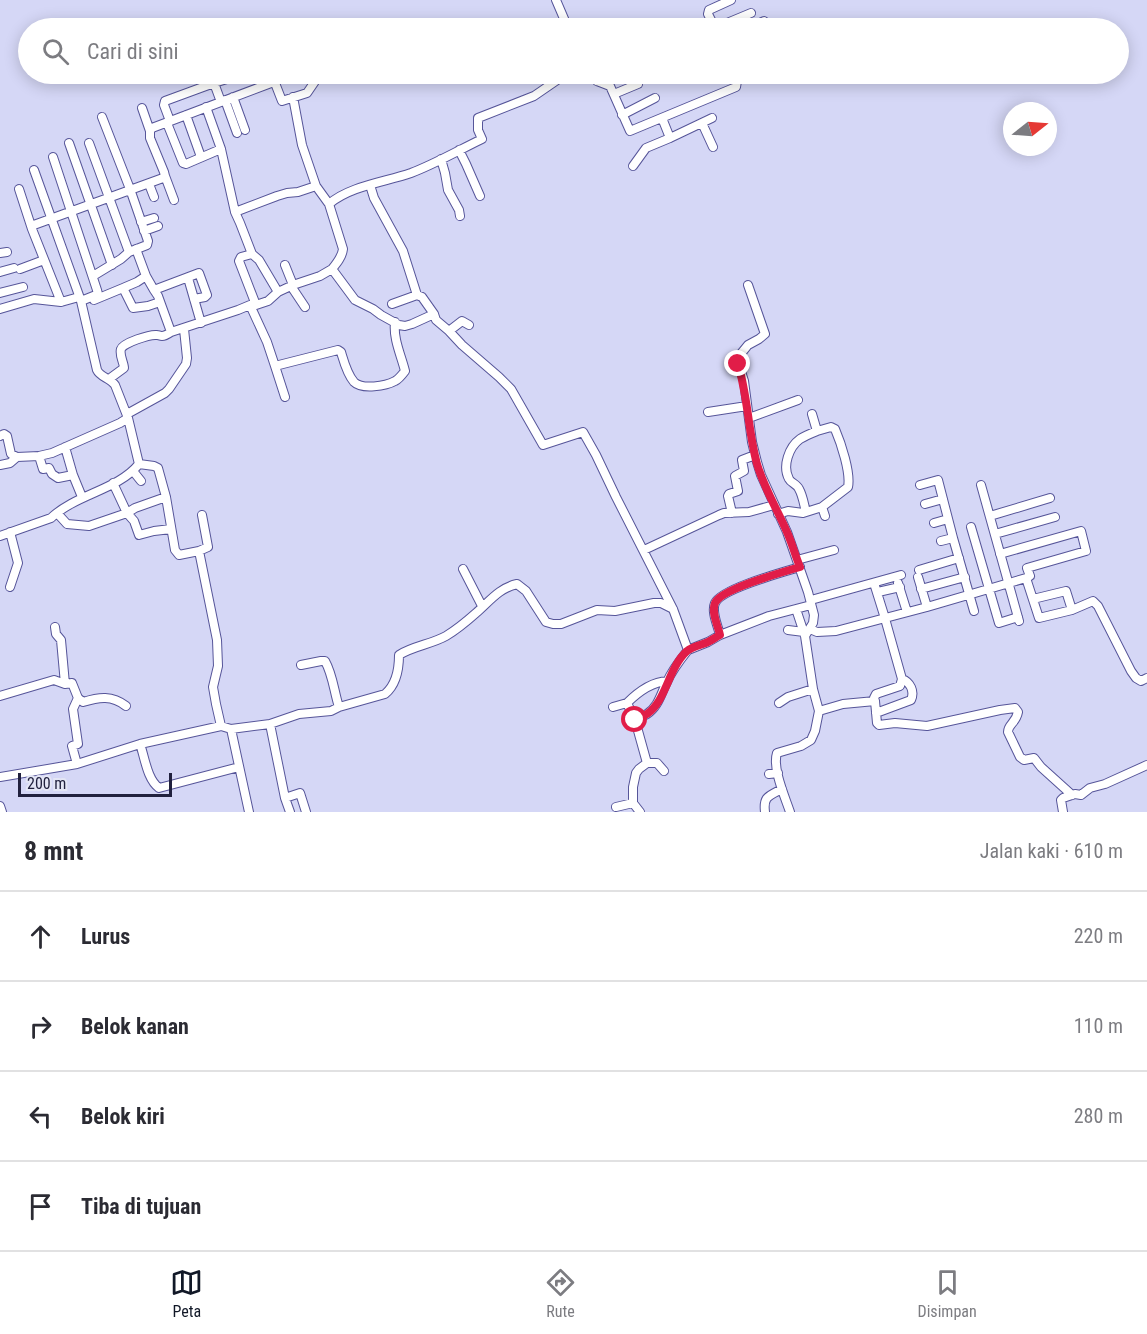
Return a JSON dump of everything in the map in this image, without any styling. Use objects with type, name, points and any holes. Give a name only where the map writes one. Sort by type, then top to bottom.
[{"type":"street","points":[[556,0],[564,18]]},
{"type":"street","points":[[710,18],[709,10],[731,0]]},
{"type":"street","points":[[739,18],[751,13]]},
{"type":"street","points":[[206,84],[165,100],[164,105],[182,162],[186,164],[221,149]]},
{"type":"street","points":[[221,84],[241,132]]},
{"type":"street","points":[[150,131],[268,84]]},
{"type":"street","points":[[274,84],[282,101],[308,93],[314,84]]},
{"type":"street","points":[[329,204],[339,197],[370,185],[411,173],[482,139],[478,129],[478,118],[534,96],[551,84]]},
{"type":"street","points":[[605,84],[610,86],[630,131],[736,87],[736,84]]},
{"type":"street","points":[[614,94],[638,84]]},
{"type":"street","points":[[109,379],[124,368],[120,354],[123,345],[155,335],[162,336],[268,302],[278,292],[320,276],[332,269],[338,262],[343,249],[329,204],[316,186],[302,145],[293,97]]},
{"type":"street","points":[[622,115],[655,98]]},
{"type":"street","points":[[206,107],[221,149],[235,212],[252,254],[259,260],[278,292]]},
{"type":"street","points":[[142,108],[150,131],[150,138],[174,200]]},
{"type":"street","points":[[186,115],[201,158]]},
{"type":"street","points":[[93,276],[148,243],[102,117]]},
{"type":"street","points":[[662,118],[670,138]]},
{"type":"street","points":[[632,154],[712,118]]},
{"type":"street","points":[[702,123],[712,147]]},
{"type":"street","points":[[69,143],[112,265]]},
{"type":"street","points":[[89,143],[109,197],[133,251],[160,302],[171,332]]},
{"type":"street","points":[[633,166],[646,148]]},
{"type":"street","points":[[459,150],[480,196]]},
{"type":"street","points":[[53,157],[98,294],[80,301]]},
{"type":"street","points":[[441,159],[448,190],[460,216]]},
{"type":"street","points":[[34,170],[80,301],[97,370],[115,385],[128,416],[139,464]]},
{"type":"street","points":[[31,226],[149,184],[165,176]]},
{"type":"street","points":[[149,184],[154,197]]},
{"type":"street","points":[[370,185],[374,198],[403,251],[417,295]]},
{"type":"street","points":[[235,212],[277,196],[316,186]]},
{"type":"street","points":[[19,189],[61,302]]},
{"type":"street","points":[[141,222],[154,218]]},
{"type":"street","points":[[144,231],[158,226]]},
{"type":"street","points":[[252,254],[241,257],[239,261],[285,397]]},
{"type":"street","points":[[0,272],[44,260]]},
{"type":"street","points":[[285,265],[292,286],[305,307]]},
{"type":"street","points":[[332,269],[355,300],[395,322],[405,326],[434,314]]},
{"type":"street","points":[[154,290],[199,273],[206,296],[194,299]]},
{"type":"street","points":[[0,309],[34,299],[61,302],[80,301],[123,288],[146,276]]},
{"type":"street","points":[[188,278],[201,322]]},
{"type":"street","points":[[748,285],[765,334],[748,345],[739,356],[738,362],[744,381],[755,455],[761,475],[787,532],[811,602],[814,620],[806,632]]},
{"type":"street","points":[[0,293],[22,287]]},
{"type":"street","points":[[123,288],[133,309],[160,302]]},
{"type":"street","points":[[392,304],[417,295],[422,297],[436,320],[511,389],[543,445],[583,432],[673,609],[688,650]]},
{"type":"street","points":[[449,331],[462,321],[470,325]]},
{"type":"street","points":[[275,366],[338,350],[341,352],[348,373],[358,385],[363,387],[394,382],[405,371],[394,333],[395,322]]},
{"type":"street","points":[[0,436],[4,434],[7,436],[11,454],[17,457],[39,456],[52,453],[120,423],[165,393],[184,368],[187,358],[184,329]]},
{"type":"street","points":[[749,418],[798,400]]},
{"type":"street","points":[[708,412],[747,406]]},
{"type":"street","points":[[812,414],[817,431]]},
{"type":"street","points":[[778,514],[788,511],[800,513],[806,512],[822,507],[848,487],[849,478],[844,460],[835,429],[831,427],[799,440],[787,459],[788,476],[800,490],[806,512]]},
{"type":"street","points":[[65,447],[82,497]]},
{"type":"street","points":[[732,513],[728,496],[738,490],[735,476],[744,471],[742,460],[755,455]]},
{"type":"street","points":[[39,456],[43,469],[49,468],[58,478],[73,475]]},
{"type":"street","points":[[0,465],[10,463],[17,457]]},
{"type":"street","points":[[0,536],[51,518],[82,497],[133,471],[139,464]]},
{"type":"street","points":[[139,464],[158,468],[166,497],[175,550],[179,555],[208,547],[202,515]]},
{"type":"street","points":[[133,471],[141,481]]},
{"type":"street","points":[[920,485],[938,480],[974,611]]},
{"type":"street","points":[[113,483],[139,535],[171,529]]},
{"type":"street","points":[[971,527],[999,622],[1019,619],[981,485]]},
{"type":"street","points":[[57,513],[67,524],[89,526],[166,497]]},
{"type":"street","points":[[990,516],[1050,498]]},
{"type":"street","points":[[925,504],[943,499]]},
{"type":"street","points":[[644,550],[719,515],[749,512],[774,505]]},
{"type":"street","points":[[822,507],[825,516]]},
{"type":"street","points":[[995,534],[1055,517]]},
{"type":"street","points":[[934,523],[948,519]]},
{"type":"street","points":[[788,630],[836,631],[927,607],[1026,578],[1030,576],[1027,568],[1086,551],[1081,531],[1000,554]]},
{"type":"street","points":[[10,532],[18,563],[10,587]]},
{"type":"street","points":[[941,541],[953,538]]},
{"type":"street","points":[[720,635],[714,609],[720,596],[834,550]]},
{"type":"street","points":[[199,551],[217,640],[218,666],[213,687],[221,726]]},
{"type":"street","points":[[927,607],[919,574],[959,558]]},
{"type":"street","points":[[463,568],[482,606]]},
{"type":"street","points":[[921,589],[965,577]]},
{"type":"street","points":[[1026,578],[1041,618],[1072,610],[1093,601],[1098,606],[1126,664],[1136,678],[1141,681],[1147,678]]},
{"type":"street","points":[[635,720],[647,714],[655,706],[667,681],[688,650],[720,635],[811,602],[874,583],[900,582]]},
{"type":"street","points":[[878,592],[900,582]]},
{"type":"street","points":[[900,582],[907,612]]},
{"type":"street","points":[[874,583],[902,680],[900,686],[876,694],[874,698],[877,723],[880,725],[895,723],[927,726],[1015,708],[1018,712],[1017,719],[1008,728],[1008,732],[1020,757],[1024,760],[1034,758],[1072,795]]},
{"type":"street","points":[[0,777],[77,764],[140,744],[221,726],[231,729],[270,724],[299,714],[331,711],[385,694],[398,673],[399,655],[448,635],[502,590],[517,584],[526,591],[546,622],[553,624],[561,624],[597,610],[615,611],[654,603],[661,603],[673,609]]},
{"type":"street","points":[[1033,599],[1066,591],[1072,610]]},
{"type":"street","points":[[790,812],[775,760],[777,753],[801,746],[810,740],[814,735],[819,711],[813,689],[806,632],[796,609]]},
{"type":"street","points":[[55,627],[56,634],[61,640],[65,684]]},
{"type":"street","points":[[301,665],[325,662],[330,672],[339,707]]},
{"type":"street","points":[[0,696],[54,680],[65,684],[72,683],[78,698],[83,702],[104,698],[119,700],[126,706]]},
{"type":"street","points":[[876,713],[912,698],[911,686],[902,680]]},
{"type":"street","points":[[613,707],[627,703],[649,686],[660,681],[667,681]]},
{"type":"street","points":[[779,703],[788,697],[813,689]]},
{"type":"street","points":[[77,764],[72,746],[78,744],[73,709],[78,698]]},
{"type":"street","points":[[819,711],[843,704],[875,701]]},
{"type":"street","points":[[627,703],[635,720],[647,764]]},
{"type":"street","points":[[270,724],[290,812]]},
{"type":"street","points":[[231,729],[249,812]]},
{"type":"street","points":[[140,744],[151,779],[159,788],[239,767]]},
{"type":"street","points":[[640,812],[633,803],[634,779],[639,769],[647,764],[657,763],[664,771]]},
{"type":"street","points":[[1063,812],[1060,800],[1063,798],[1081,795],[1087,789],[1106,784],[1147,765]]},
{"type":"street","points":[[769,774],[778,773]]},
{"type":"street","points":[[765,812],[766,799],[782,789]]},
{"type":"street","points":[[285,798],[300,793],[306,812]]},
{"type":"street","points":[[616,807],[633,803]]},
{"type":"street","points":[[0,806],[2,812]]},
{"type":"route","points":[[635,720],[647,714],[655,706],[667,681],[688,650],[720,635],[714,609],[720,596],[800,567],[756,462],[744,381],[738,364]]}]
